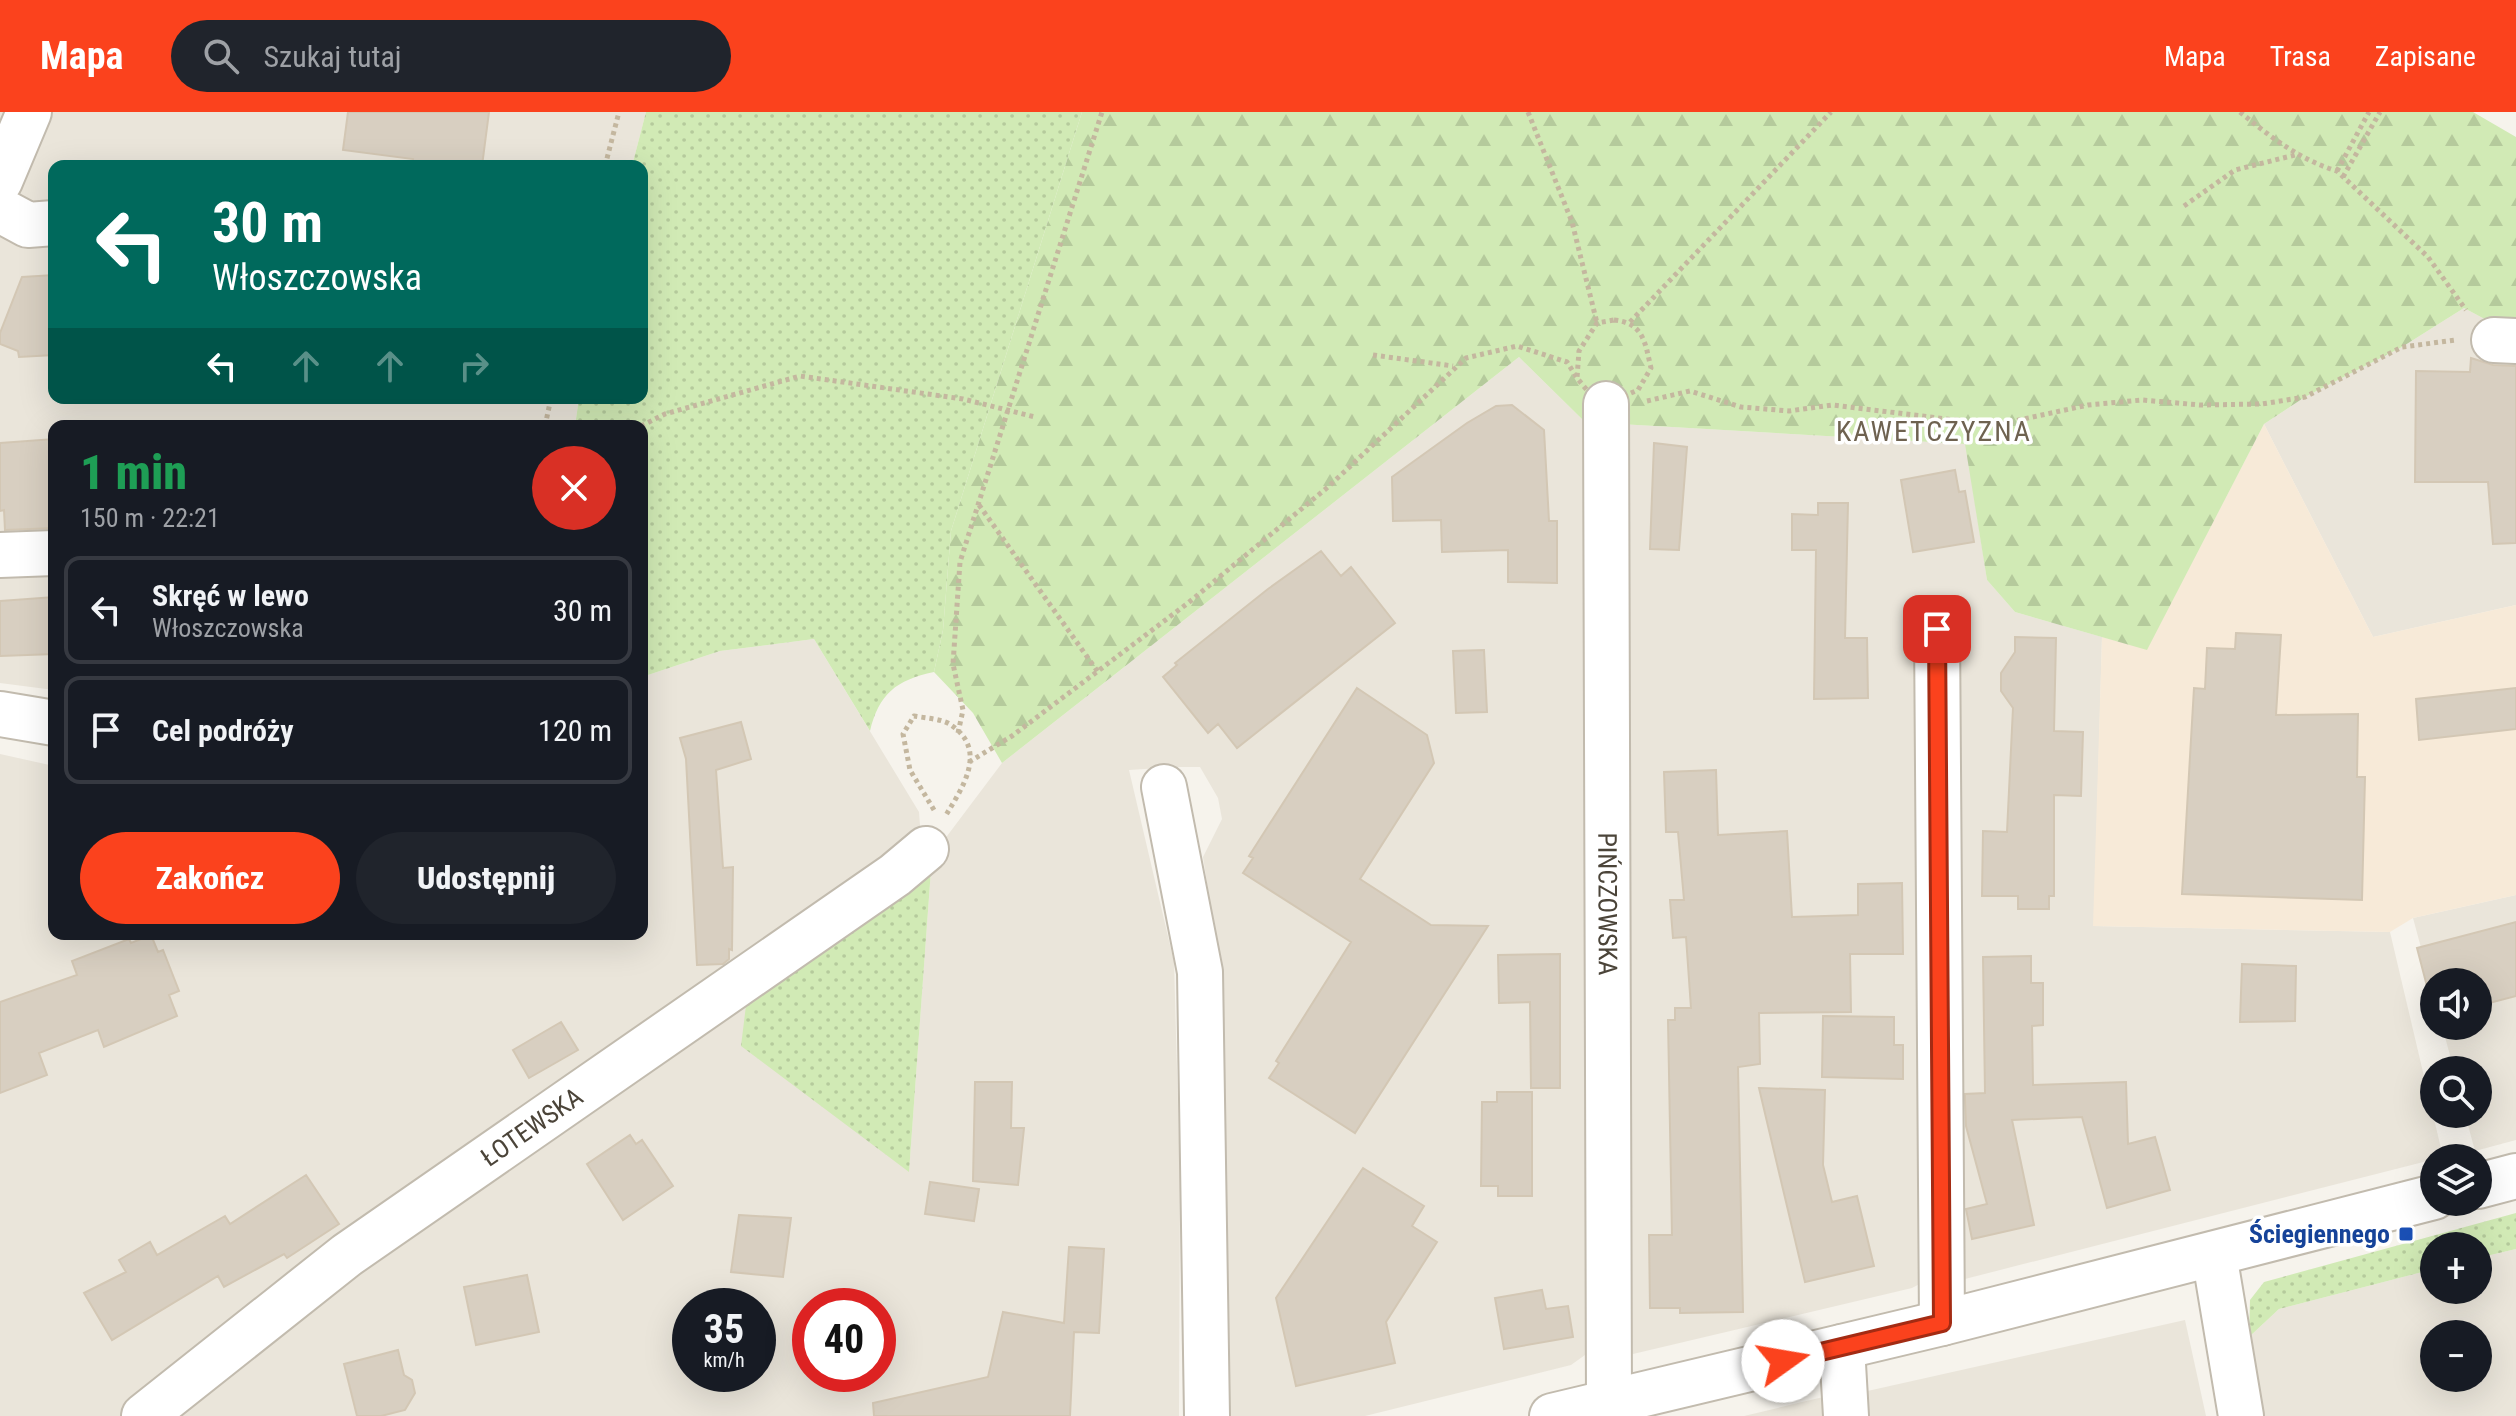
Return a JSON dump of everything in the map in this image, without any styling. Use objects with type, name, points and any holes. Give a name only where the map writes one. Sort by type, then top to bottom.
[{"type":"street","points":[[0,181],[29,112]]},
{"type":"street","points":[[0,210],[28,225],[48,223]]},
{"type":"street","name":"PIŃCZOWSKA","points":[[1596,399],[1609,1403]]},
{"type":"street","points":[[0,555],[48,553]]},
{"type":"street","points":[[1937,629],[1942,1323]]},
{"type":"street","points":[[0,714],[48,722]]},
{"type":"street","points":[[1164,787],[1200,972],[1207,1416]]},
{"type":"street","name":"ŁOTEWSKA","points":[[144,1416],[347,1255],[882,884],[932,837]]},
{"type":"street","points":[[2492,1182],[2516,1176]]},
{"type":"street","points":[[1552,1416],[1942,1323],[2420,1201]]},
{"type":"street","points":[[2214,1254],[2241,1416]]},
{"type":"street","points":[[1842,1347],[1846,1416]]},
{"type":"path","points":[[607,160],[619,112]]},
{"type":"path","points":[[958,733],[963,710],[953,664],[960,562],[1102,112]]},
{"type":"path","points":[[1528,112],[1572,222],[1597,323]]},
{"type":"path","points":[[1630,322],[1831,112]]},
{"type":"path","points":[[2240,112],[2271,137],[2337,171],[2428,257],[2464,308],[2505,341]]},
{"type":"path","points":[[2337,171],[2369,112]]},
{"type":"path","points":[[2343,177],[2380,112]]},
{"type":"path","points":[[2184,206],[2235,170],[2300,154]]},
{"type":"path","points":[[969,762],[1012,736],[1098,672],[1328,487],[1454,366],[1475,354],[1517,346],[1567,362],[1596,399],[1663,396],[1690,391],[1741,407],[1789,411],[1832,405],[1996,425],[2088,405],[2142,400],[2200,405],[2262,404],[2305,397],[2402,347],[2437,340],[2505,341]]},
{"type":"path","points":[[1373,355],[1454,366]]},
{"type":"path","points":[[648,422],[665,414],[800,376],[963,399],[1035,417]]},
{"type":"path","points":[[978,505],[1098,672]]},
{"type":"path","points":[[914,716],[950,724],[968,745],[970,776],[932,837],[933,805],[910,770],[903,734],[914,716]]},
{"type":"shaded area","points":[[0,112],[646,112],[634,160],[48,160],[48,404],[578,404],[576,420],[48,420],[48,689],[0,683]]},
{"type":"shaded area","points":[[2464,308],[2507,331],[2516,331],[2516,605],[2373,637],[2264,424],[2305,397],[2402,347]]},
{"type":"shaded area","points":[[1519,357],[1585,422],[1592,1350],[1571,1365],[1365,1416],[1225,1416],[1220,969],[1203,857],[1222,819],[1218,798],[1200,767],[1175,767],[1129,770],[1174,962],[1180,1178],[1179,1416],[0,1416],[0,754],[48,765],[48,940],[648,940],[648,675],[720,651],[814,639],[919,812],[923,866],[909,1171],[932,856],[1002,763]]},
{"type":"shaded area","points":[[1620,424],[1966,444],[1987,580],[2015,612],[2102,637],[2094,926],[2390,932],[2420,1059],[2420,1128],[2436,1128],[2440,1144],[2420,1144],[2420,1163],[1961,1280],[1952,1271],[1948,603],[1928,614],[1927,1280],[1912,1288],[1633,1354],[1625,1343]]},
{"type":"shaded area","points":[[2264,424],[2373,637],[2516,605],[2516,895],[2413,918],[2390,932],[2093,926],[2102,637],[2147,649]]},
{"type":"shaded area","points":[[2516,895],[2516,1140],[2492,1146],[2492,1144],[2473,1144],[2469,1128],[2492,1128],[2492,1056],[2450,1056],[2446,1040],[2492,1040],[2492,968],[2426,968],[2413,918]]},
{"type":"shaded area","points":[[2516,1249],[2516,1416],[2262,1416],[2249,1337],[2279,1309],[2420,1273],[2420,1304],[2492,1304],[2492,1255]]},
{"type":"shaded area","points":[[2185,1320],[2206,1416],[1865,1416],[1863,1392]]},
{"type":"shaded area","points":[[1836,1394],[1837,1416],[1744,1416]]},
{"type":"green space","points":[[646,112],[1082,112],[951,531],[943,630],[934,672],[909,679],[891,691],[878,707],[870,731],[814,639],[720,651],[648,675],[648,420],[576,420],[578,404],[648,404],[648,160],[634,160]]},
{"type":"green space","points":[[1082,112],[2473,112],[2516,137],[2516,331],[2507,331],[2464,308],[2402,347],[2305,397],[2264,424],[2147,650],[2015,612],[1987,580],[1965,444],[1585,422],[1519,357],[1002,763],[973,713],[934,672],[943,630],[951,531]]},
{"type":"green space","points":[[932,856],[909,1172],[741,1046],[748,989]]},
{"type":"green space","points":[[2516,1213],[2516,1249],[2492,1255],[2492,1232],[2447,1232]]},
{"type":"green space","points":[[2420,1239],[2420,1273],[2279,1309],[2249,1337],[2250,1300],[2264,1282]]},
{"type":"building","points":[[348,112],[489,112],[483,160],[413,160],[343,150]]},
{"type":"building","points":[[48,275],[48,355],[19,357],[18,351],[0,344],[0,333],[22,277]]},
{"type":"building","points":[[2471,358],[2493,365],[2516,366],[2516,543],[2493,544],[2488,482],[2415,482],[2416,371],[2470,372]]},
{"type":"building","points":[[1512,405],[1544,430],[1549,521],[1557,521],[1557,583],[1508,582],[1508,550],[1442,552],[1441,520],[1393,521],[1392,477],[1467,423],[1496,406]]},
{"type":"building","points":[[48,439],[48,528],[5,530],[4,510],[0,511],[0,443]]},
{"type":"building","points":[[1654,443],[1687,447],[1679,550],[1650,549]]},
{"type":"building","points":[[1955,470],[1959,492],[1965,491],[1974,542],[1913,552],[1901,480]]},
{"type":"building","points":[[1818,503],[1848,503],[1845,638],[1867,638],[1868,698],[1814,699],[1816,550],[1792,550],[1792,514],[1818,515]]},
{"type":"building","points":[[1321,551],[1341,576],[1351,567],[1395,623],[1237,748],[1218,724],[1208,733],[1163,677],[1177,665],[1175,663]]},
{"type":"building","points":[[48,597],[48,654],[0,656],[0,601]]},
{"type":"building","points":[[2236,633],[2281,635],[2276,715],[2358,714],[2357,777],[2365,777],[2362,900],[2182,894],[2194,688],[2205,689],[2207,648],[2235,649]]},
{"type":"building","points":[[2015,637],[2056,638],[2054,731],[2083,732],[2081,796],[2054,795],[2054,896],[2049,896],[2049,909],[2018,909],[2018,896],[1982,896],[1983,831],[2007,832],[2013,708],[2001,691],[2001,673],[2015,652]]},
{"type":"building","points":[[1484,650],[1487,712],[1456,713],[1453,651]]},
{"type":"building","points":[[1357,688],[1427,735],[1434,763],[1360,879],[1431,925],[1488,926],[1355,1133],[1269,1078],[1279,1063],[1276,1061],[1351,942],[1243,873],[1253,858],[1249,856]]},
{"type":"building","points":[[2516,688],[2516,729],[2419,740],[2416,699]]},
{"type":"building","points":[[741,722],[751,759],[716,770],[723,868],[733,867],[732,950],[729,949],[729,959],[723,964],[697,965],[686,759],[680,738]]},
{"type":"building","points":[[1716,770],[1718,835],[1787,831],[1792,917],[1858,915],[1858,884],[1902,883],[1903,954],[1850,954],[1851,1012],[1759,1013],[1760,1064],[1738,1067],[1743,1312],[1680,1313],[1680,1308],[1650,1308],[1649,1235],[1672,1235],[1668,1020],[1675,1020],[1675,1008],[1691,1008],[1686,937],[1673,938],[1670,900],[1684,900],[1678,832],[1666,832],[1664,772]]},
{"type":"building","points":[[2516,922],[2516,996],[2492,1002],[2492,968],[2422,968],[2417,948]]},
{"type":"building","points":[[126,940],[131,943],[153,940],[158,952],[163,950],[179,991],[169,995],[177,1016],[104,1047],[98,1030],[39,1053],[47,1075],[0,1093],[0,1002],[77,975],[72,961]]},
{"type":"building","points":[[1560,954],[1560,1088],[1531,1088],[1530,1002],[1499,1003],[1498,955]]},
{"type":"building","points":[[2031,956],[2031,983],[2043,983],[2043,1025],[2032,1026],[2033,1085],[2126,1082],[2128,1144],[2155,1137],[2170,1190],[2107,1208],[2082,1117],[2012,1120],[2034,1225],[1972,1239],[1966,1209],[1987,1204],[1966,1126],[1965,1100],[1965,1094],[1985,1093],[1983,957]]},
{"type":"building","points":[[2242,964],[2296,966],[2295,1021],[2240,1022]]},
{"type":"building","points":[[1823,1016],[1894,1017],[1894,1045],[1903,1045],[1903,1079],[1822,1077]]},
{"type":"building","points":[[561,1022],[578,1050],[529,1078],[513,1050]]},
{"type":"building","points":[[975,1082],[1012,1082],[1011,1128],[1024,1128],[1018,1185],[973,1181]]},
{"type":"building","points":[[1759,1088],[1825,1090],[1823,1165],[1832,1202],[1857,1196],[1874,1266],[1805,1282]]},
{"type":"building","points":[[1497,1092],[1532,1092],[1532,1196],[1498,1196],[1498,1186],[1481,1186],[1482,1102],[1497,1102]]},
{"type":"building","points":[[630,1135],[636,1144],[642,1140],[673,1186],[623,1220],[587,1164]]},
{"type":"building","points":[[1363,1168],[1424,1206],[1412,1226],[1437,1242],[1386,1322],[1395,1363],[1296,1386],[1276,1298]]},
{"type":"building","points":[[306,1175],[339,1224],[287,1258],[284,1254],[224,1287],[218,1276],[112,1340],[84,1293],[126,1272],[119,1260],[150,1242],[157,1255],[225,1216],[230,1224]]},
{"type":"building","points":[[930,1182],[979,1189],[974,1221],[925,1214]]},
{"type":"building","points":[[739,1215],[791,1218],[783,1277],[731,1272]]},
{"type":"building","points":[[1069,1247],[1104,1249],[1099,1333],[1074,1332],[1070,1416],[874,1416],[873,1403],[988,1377],[1003,1312],[1064,1323]]},
{"type":"building","points":[[527,1275],[539,1332],[476,1345],[464,1287]]},
{"type":"building","points":[[1542,1290],[1546,1309],[1568,1306],[1573,1337],[1504,1349],[1495,1298]]},
{"type":"building","points":[[398,1350],[404,1375],[412,1380],[415,1393],[405,1410],[381,1416],[357,1416],[344,1364]]},
{"type":"place","name":"Ściegiennego","points":[[2406,1234]]},
{"type":"district","name":"KAWETCZYZNA","points":[[1934,431]]},
{"type":"route","points":[[1783,1361],[1942,1323],[1937,629]]}]
